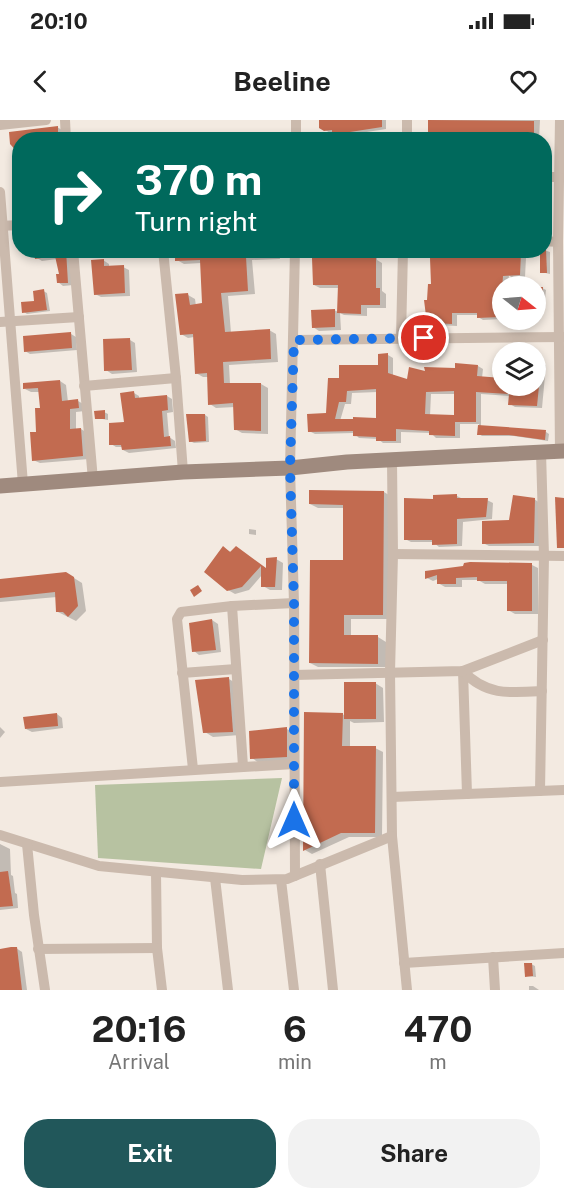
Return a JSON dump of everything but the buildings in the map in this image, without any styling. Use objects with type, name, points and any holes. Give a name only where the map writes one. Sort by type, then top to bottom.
[{"type":"street","points":[[0,125],[46,120]]},
{"type":"street","points":[[0,486],[183,472],[290,468],[347,462],[562,451],[562,338],[558,242],[560,120]]},
{"type":"street","points":[[552,177],[558,177]]},
{"type":"street","points":[[0,192],[5,322],[23,484]]},
{"type":"street","points":[[552,242],[558,242]]},
{"type":"street","points":[[75,258],[93,480]]},
{"type":"street","points":[[164,258],[183,472]]},
{"type":"street","points":[[295,258],[290,468],[294,603],[295,876]]},
{"type":"street","points":[[401,338],[403,258]]},
{"type":"street","points":[[5,322],[79,316]]},
{"type":"street","points":[[294,340],[562,338]]},
{"type":"street","points":[[84,386],[176,378]]},
{"type":"street","points":[[540,791],[544,556],[541,452]]},
{"type":"street","points":[[392,461],[393,554],[390,672],[392,836],[407,990]]},
{"type":"street","points":[[393,554],[564,556]]},
{"type":"street","points":[[193,769],[178,615],[181,612],[232,606],[294,603]]},
{"type":"street","points":[[232,606],[243,766]]},
{"type":"street","points":[[294,675],[463,671],[543,640]]},
{"type":"street","points":[[182,673],[236,669]]},
{"type":"street","points":[[463,671],[476,684],[499,692],[542,691]]},
{"type":"street","points":[[463,671],[467,794]]},
{"type":"street","points":[[0,782],[294,764]]},
{"type":"street","points":[[392,797],[564,790]]},
{"type":"street","points":[[0,835],[99,866],[215,879],[280,880],[392,836]]},
{"type":"street","points":[[27,844],[38,949],[45,990]]},
{"type":"street","points":[[320,864],[333,990]]},
{"type":"street","points":[[156,873],[157,948],[162,990]]},
{"type":"street","points":[[215,879],[228,990]]},
{"type":"street","points":[[280,880],[294,990]]},
{"type":"street","points":[[38,949],[157,948]]},
{"type":"street","points":[[404,963],[564,953]]},
{"type":"street","points":[[493,957],[495,990]]},
{"type":"green space","points":[[282,778],[261,869],[98,858],[95,785]]},
{"type":"route","points":[[294,820],[294,603],[290,468],[294,340],[424,338]]}]
